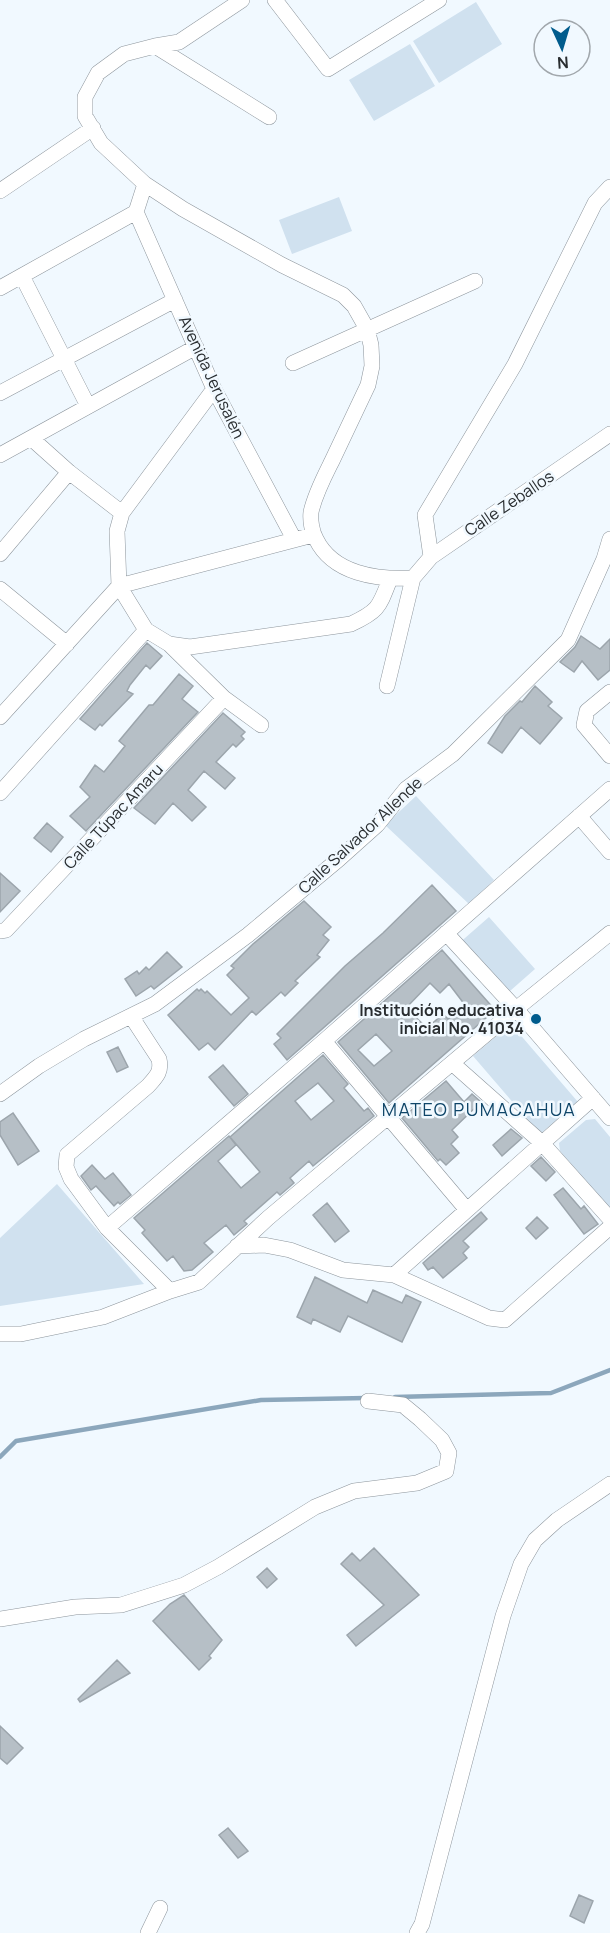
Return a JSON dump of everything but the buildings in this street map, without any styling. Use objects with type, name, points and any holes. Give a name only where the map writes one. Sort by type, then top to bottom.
[{"type":"street","points":[[242,0],[179,42],[124,54],[98,73],[85,97],[85,116],[101,143],[145,184],[183,209],[282,265],[343,295],[354,306],[367,329],[371,345],[372,366],[368,385],[317,493],[310,515],[313,535],[321,550],[334,563],[390,579],[413,578],[387,686]]},
{"type":"street","points":[[274,0],[328,69],[439,0]]},
{"type":"street","points":[[154,46],[269,117]]},
{"type":"street","points":[[0,191],[93,129]]},
{"type":"street","points":[[0,288],[136,212],[145,184]]},
{"type":"street","points":[[431,557],[425,515],[515,364],[595,203],[610,188]]},
{"type":"street","name":"Avenida Jerusalén","points":[[136,212],[214,389],[294,538]]},
{"type":"street","points":[[22,276],[88,406]]},
{"type":"street","points":[[293,363],[475,281]]},
{"type":"street","points":[[0,393],[176,300]]},
{"type":"street","points":[[0,455],[196,347]]},
{"type":"street","points":[[214,389],[122,513],[117,531],[119,586],[146,630],[169,644],[224,698],[261,725]]},
{"type":"street","name":"Calle Zeballos","points":[[413,578],[431,557],[610,434]]},
{"type":"street","points":[[31,438],[69,472],[122,513]]},
{"type":"street","points":[[0,554],[69,472]]},
{"type":"street","points":[[0,717],[119,586],[294,538],[313,535]]},
{"type":"street","name":"Calle Salvador Allende","points":[[0,1094],[48,1061],[84,1040],[155,1004],[248,935],[377,825],[406,789],[453,754],[568,640],[607,556],[610,539]]},
{"type":"street","points":[[169,644],[190,647],[351,624],[372,614],[381,604],[390,579]]},
{"type":"street","points":[[0,589],[67,644]]},
{"type":"street","points":[[0,793],[146,630]]},
{"type":"street","points":[[610,692],[587,711],[584,725],[610,756]]},
{"type":"street","name":"Calle Túpac Amaru","points":[[0,931],[6,930],[224,698]]},
{"type":"street","points":[[107,1228],[324,1041],[610,789]]},
{"type":"street","points":[[579,816],[610,852]]},
{"type":"street","points":[[446,933],[516,1009],[610,1118]]},
{"type":"street","points":[[0,1334],[21,1334],[103,1317],[199,1282],[237,1246],[388,1116],[610,933]]},
{"type":"street","points":[[131,1016],[159,1059],[159,1075],[67,1155],[66,1167],[71,1179],[107,1228],[170,1291]]},
{"type":"street","points":[[324,1041],[467,1210]]},
{"type":"street","points":[[452,1063],[542,1143],[610,1219]]},
{"type":"street","points":[[394,1275],[593,1098]]},
{"type":"street","points":[[237,1246],[264,1245],[290,1250],[343,1270],[394,1275],[489,1318],[505,1320],[610,1227]]},
{"type":"street","points":[[0,1619],[75,1607],[121,1605],[184,1585],[315,1508],[354,1491],[417,1483],[446,1471],[449,1453],[442,1440],[420,1419],[403,1405],[368,1401]]},
{"type":"street","points":[[417,1933],[422,1924],[503,1616],[521,1564],[535,1540],[557,1520],[610,1485]]},
{"type":"street","points":[[148,1933],[160,1908]]},
{"type":"shaded area","points":[[476,2],[502,44],[439,83],[413,41]]},
{"type":"shaded area","points":[[410,44],[435,86],[374,121],[349,80]]},
{"type":"shaded area","points":[[339,197],[352,231],[292,254],[279,220]]},
{"type":"shaded area","points":[[416,796],[494,880],[469,904],[385,825]]},
{"type":"shaded area","points":[[489,917],[535,969],[503,997],[457,945]]},
{"type":"shaded area","points":[[511,1024],[578,1102],[540,1134],[473,1056]]},
{"type":"shaded area","points":[[595,1119],[610,1137],[610,1209],[560,1151],[559,1143],[586,1120]]},
{"type":"shaded area","points":[[57,1184],[144,1284],[0,1306],[0,1238]]},
{"type":"waterway","points":[[395,1397],[551,1393],[610,1370]]},
{"type":"waterway","points":[[0,1457],[16,1441],[261,1400],[366,1398]]},
{"type":"place","name":"Institución educativa inicial No. 41034","points":[[536,1019]]},
{"type":"district","name":"MATEO PUMACAHUA","points":[[479,1110]]}]
